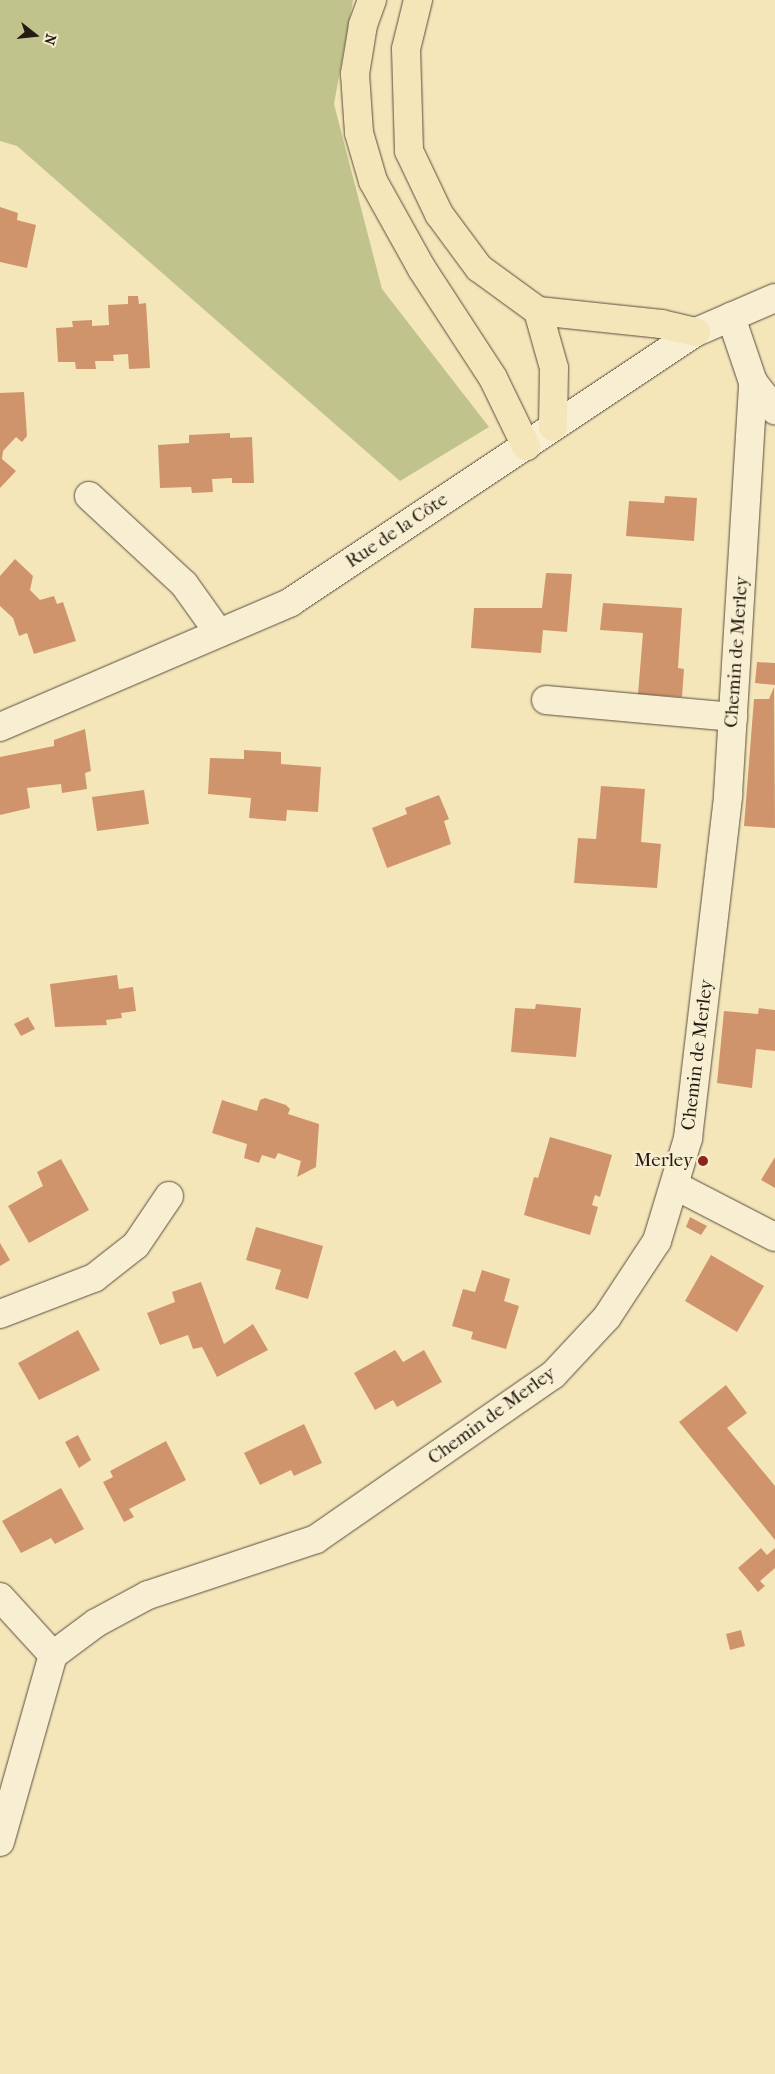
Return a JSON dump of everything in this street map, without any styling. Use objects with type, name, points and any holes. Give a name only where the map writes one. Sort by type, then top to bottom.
[{"type":"highway","points":[[372,0],[363,25],[355,74],[359,133],[373,182],[422,269],[493,378],[526,446]]},
{"type":"highway","points":[[418,0],[406,49],[409,151],[439,214],[479,268],[538,311],[661,324],[696,332]]},
{"type":"highway","points":[[538,311],[554,368],[553,428]]},
{"type":"street","name":"Rue de la Côte","points":[[0,728],[291,602],[696,332],[775,298]]},
{"type":"street","name":"Chemin de Merley","points":[[53,1655],[96,1622],[148,1596],[316,1539],[553,1375],[607,1317],[652,1249],[676,1186],[690,1128],[728,795],[753,382],[730,317]]},
{"type":"street","points":[[753,382],[775,410]]},
{"type":"street","points":[[89,496],[184,584],[219,633]]},
{"type":"street","points":[[546,700],[733,717]]},
{"type":"street","points":[[676,1186],[775,1237]]},
{"type":"street","points":[[0,1314],[94,1278],[136,1245],[169,1196]]},
{"type":"street","points":[[0,1597],[53,1655],[0,1842]]},
{"type":"green space","points":[[0,0],[353,0],[334,104],[382,289],[489,427],[400,481],[17,146],[0,141]]},
{"type":"building","points":[[0,207],[18,213],[17,220],[36,225],[27,268],[0,262]]},
{"type":"building","points":[[128,296],[138,296],[139,304],[146,303],[150,368],[129,369],[128,354],[113,355],[114,361],[95,361],[96,369],[76,369],[75,362],[58,362],[56,328],[73,327],[72,321],[92,320],[92,326],[109,325],[108,305],[128,304]]},
{"type":"building","points":[[24,392],[27,436],[22,442],[16,437],[3,451],[2,459],[16,471],[0,488],[0,393]]},
{"type":"building","points":[[230,433],[230,438],[252,437],[254,483],[232,483],[232,478],[212,479],[213,492],[192,493],[191,487],[160,488],[158,445],[189,443],[189,435]]},
{"type":"building","points":[[665,496],[697,498],[694,541],[626,536],[629,501],[664,503]]},
{"type":"building","points":[[15,559],[33,576],[30,590],[40,600],[54,596],[57,604],[63,602],[76,641],[34,654],[27,633],[19,636],[13,618],[0,606],[0,576]]},
{"type":"building","points":[[546,573],[572,574],[567,632],[543,630],[541,653],[471,648],[474,608],[542,608]]},
{"type":"building","points":[[603,603],[682,608],[678,668],[684,669],[682,697],[638,694],[643,633],[600,630]]},
{"type":"building","points":[[757,662],[775,663],[775,685],[755,683]]},
{"type":"building","points":[[774,687],[775,828],[744,826],[754,699],[769,699]]},
{"type":"building","points":[[85,729],[91,771],[85,773],[87,789],[62,793],[61,784],[27,788],[30,808],[0,815],[0,757],[54,746],[54,740]]},
{"type":"building","points":[[244,750],[281,752],[281,764],[321,767],[318,812],[287,810],[286,821],[249,818],[251,798],[208,794],[210,758],[244,759]]},
{"type":"building","points":[[601,786],[645,789],[641,842],[661,844],[657,888],[574,883],[578,838],[596,839]]},
{"type":"building","points":[[144,790],[149,824],[97,831],[92,797]]},
{"type":"building","points":[[439,795],[449,819],[444,821],[451,844],[387,868],[372,828],[407,814],[405,808]]},
{"type":"building","points":[[117,975],[119,989],[133,987],[136,1011],[121,1013],[122,1018],[106,1020],[107,1025],[55,1027],[50,984]]},
{"type":"building","points":[[536,1004],[581,1008],[576,1057],[511,1052],[515,1008],[535,1009]]},
{"type":"building","points":[[759,1008],[775,1010],[775,1051],[756,1049],[752,1088],[717,1083],[724,1011],[758,1014]]},
{"type":"building","points":[[28,1017],[35,1029],[21,1036],[14,1024]]},
{"type":"building","points":[[265,1098],[286,1105],[290,1109],[288,1114],[319,1124],[316,1167],[297,1177],[301,1161],[278,1153],[275,1159],[262,1155],[259,1163],[244,1158],[247,1144],[212,1133],[222,1100],[257,1111],[260,1100]]},
{"type":"building","points":[[550,1137],[612,1155],[600,1197],[595,1195],[592,1205],[598,1207],[590,1235],[524,1215],[534,1177],[538,1178]]},
{"type":"building","points":[[775,1157],[775,1188],[761,1180]]},
{"type":"building","points":[[61,1159],[89,1210],[29,1243],[8,1206],[43,1186],[37,1172]]},
{"type":"building","points":[[690,1217],[707,1226],[701,1235],[686,1227]]},
{"type":"building","points":[[256,1227],[323,1246],[308,1299],[275,1289],[281,1270],[246,1260]]},
{"type":"building","points":[[0,1243],[10,1260],[0,1266]]},
{"type":"building","points":[[711,1255],[764,1286],[737,1332],[685,1301]]},
{"type":"building","points":[[482,1270],[510,1279],[504,1301],[519,1306],[506,1349],[471,1339],[473,1332],[452,1326],[463,1289],[475,1292]]},
{"type":"building","points":[[201,1282],[224,1344],[253,1324],[268,1350],[217,1377],[202,1347],[193,1349],[188,1335],[160,1345],[147,1313],[175,1302],[172,1292]]},
{"type":"building","points":[[78,1330],[100,1370],[39,1400],[18,1363]]},
{"type":"building","points":[[395,1350],[403,1362],[424,1350],[442,1382],[397,1407],[393,1400],[375,1410],[354,1373]]},
{"type":"building","points":[[726,1385],[747,1413],[727,1428],[775,1486],[775,1540],[679,1422]]},
{"type":"building","points":[[304,1424],[322,1463],[294,1476],[291,1470],[260,1485],[244,1453]]},
{"type":"building","points":[[78,1435],[91,1460],[79,1468],[65,1442]]},
{"type":"building","points":[[166,1441],[186,1480],[129,1509],[134,1517],[124,1522],[103,1482],[113,1477],[110,1471]]},
{"type":"building","points":[[61,1488],[84,1529],[55,1544],[51,1538],[21,1553],[2,1521]]},
{"type":"building","points":[[761,1548],[767,1555],[775,1548],[775,1568],[760,1581],[765,1586],[758,1592],[738,1568]]},
{"type":"building","points":[[741,1630],[745,1646],[730,1650],[726,1634]]},
{"type":"place","name":"Merley","points":[[703,1161]]}]
